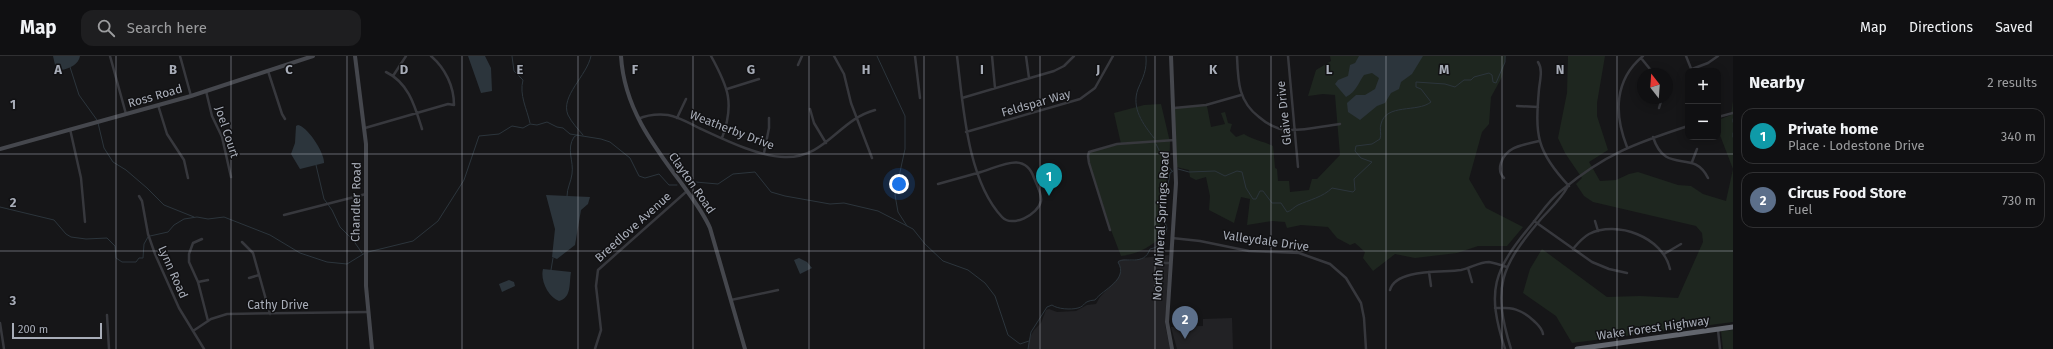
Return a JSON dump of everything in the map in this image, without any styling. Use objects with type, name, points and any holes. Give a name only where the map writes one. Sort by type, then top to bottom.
[{"type":"highway","name":"Wake Forest Highway","points":[[1577,349],[1733,327]]},
{"type":"street","points":[[110,56],[126,114]]},
{"type":"street","points":[[180,56],[191,96]]},
{"type":"street","name":"Ross Road","points":[[0,149],[191,96],[312,56]]},
{"type":"street","name":"Chandler Road","points":[[355,56],[365,128],[365,274],[372,349]]},
{"type":"street","points":[[393,76],[406,56]]},
{"type":"street","points":[[365,128],[448,104],[454,105],[454,98],[448,77],[443,68],[430,56]]},
{"type":"street","name":"Clayton Road","points":[[621,56],[624,83],[638,119],[701,210],[710,228],[745,349]]},
{"type":"street","points":[[711,56],[727,89],[730,110],[722,138]]},
{"type":"street","points":[[798,65],[802,56]]},
{"type":"street","points":[[834,56],[844,74],[851,103],[872,158]]},
{"type":"street","points":[[915,56],[920,98]]},
{"type":"street","points":[[938,184],[978,173],[1014,163],[1025,163],[1032,170],[1040,197],[1038,208],[1018,220],[1011,222],[1006,220],[993,204],[978,173],[966,132],[957,56]]},
{"type":"street","points":[[992,56],[996,88]]},
{"type":"street","points":[[1026,56],[1029,78]]},
{"type":"street","points":[[962,98],[1059,69],[1074,56]]},
{"type":"street","name":"Feldspar Way","points":[[966,132],[1080,99],[1095,88],[1113,56]]},
{"type":"street","name":"North Mineral Springs Road","points":[[1171,56],[1176,174],[1167,322],[1172,349]]},
{"type":"street","points":[[1237,56],[1238,79],[1241,95],[1249,108],[1268,124],[1287,130],[1340,124]]},
{"type":"street","name":"Glaive Drive","points":[[1288,56],[1298,167]]},
{"type":"street","points":[[1686,56],[1691,68]]},
{"type":"street","points":[[1697,68],[1708,63],[1718,56]]},
{"type":"street","points":[[1627,147],[1618,122],[1618,99],[1625,77],[1642,57],[1650,68]]},
{"type":"street","points":[[1538,62],[1541,71],[1537,125],[1539,141],[1549,163],[1568,186]]},
{"type":"street","points":[[268,71],[285,119]]},
{"type":"street","points":[[386,72],[393,76],[407,90],[422,129]]},
{"type":"street","points":[[727,89],[759,79]]},
{"type":"street","name":"Joel Court","points":[[206,91],[212,116],[222,137],[231,177]]},
{"type":"street","points":[[1174,108],[1206,105],[1241,95]]},
{"type":"street","points":[[677,118],[686,99]]},
{"type":"street","points":[[1659,108],[1660,104]]},
{"type":"street","points":[[158,105],[167,134],[184,160],[188,178]]},
{"type":"street","points":[[1517,106],[1538,107]]},
{"type":"street","points":[[810,109],[814,123],[826,143]]},
{"type":"street","name":"Weatherby Drive","points":[[638,119],[655,115],[677,118],[722,138],[764,153],[785,157],[798,156],[817,149],[857,116],[875,110]]},
{"type":"street","points":[[1721,115],[1733,113]]},
{"type":"street","points":[[764,153],[769,128],[769,118]]},
{"type":"street","points":[[1505,349],[1495,308],[1497,281],[1502,266],[1513,246],[1556,196],[1596,164],[1627,147],[1685,127]]},
{"type":"street","points":[[70,129],[81,178],[85,222]]},
{"type":"street","points":[[1653,137],[1658,149],[1666,158],[1692,162],[1702,169],[1708,178]]},
{"type":"street","points":[[1110,230],[1089,163],[1089,152],[1117,144],[1175,140]]},
{"type":"street","points":[[1504,178],[1500,172],[1500,166],[1507,152],[1517,147],[1539,141]]},
{"type":"street","points":[[1692,162],[1696,149]]},
{"type":"street","points":[[1511,349],[1502,322],[1500,291],[1507,267],[1519,246],[1568,186]]},
{"type":"street","name":"Breedlove Avenue","points":[[595,349],[601,330],[596,286],[598,270],[687,191]]},
{"type":"street","points":[[284,215],[366,193]]},
{"type":"street","name":"Lynn Road","points":[[139,196],[142,201],[148,234],[170,290],[204,349]]},
{"type":"street","points":[[1534,221],[1573,249],[1602,266],[1627,272]]},
{"type":"street","points":[[1595,221],[1598,231]]},
{"type":"street","points":[[1573,249],[1586,236],[1598,231],[1615,230],[1640,235],[1654,243],[1664,254],[1670,269]]},
{"type":"street","name":"Valleydale Drive","points":[[1172,238],[1200,241],[1249,251],[1299,253],[1312,256],[1330,264],[1346,278],[1361,303],[1364,318],[1366,349]]},
{"type":"street","points":[[202,239],[193,243],[189,254],[191,267],[198,282],[208,321]]},
{"type":"street","points":[[242,242],[253,253],[270,314]]},
{"type":"street","points":[[1664,254],[1681,244]]},
{"type":"street","points":[[1390,290],[1392,284],[1397,281],[1429,272],[1468,268],[1488,262],[1507,267]]},
{"type":"street","points":[[1164,263],[1170,263]]},
{"type":"street","points":[[1468,268],[1472,282]]},
{"type":"street","points":[[1429,272],[1432,286]]},
{"type":"street","points":[[249,278],[260,275]]},
{"type":"street","points":[[198,282],[208,280]]},
{"type":"street","points":[[731,300],[778,290]]},
{"type":"street","points":[[1495,308],[1513,308],[1521,310],[1540,327],[1544,334]]},
{"type":"street","name":"Cathy Drive","points":[[193,331],[208,321],[227,314],[368,312]]},
{"type":"street","points":[[107,314],[109,349]]},
{"type":"street","points":[[0,323],[4,349]]},
{"type":"street","points":[[1718,329],[1720,349]]},
{"type":"shaded area","points":[[53,56],[80,56],[78,61],[73,66],[61,70],[55,65]]},
{"type":"shaded area","points":[[468,56],[485,56],[491,68],[492,91],[481,93]]},
{"type":"shaded area","points":[[1330,56],[1506,56],[1502,77],[1491,97],[1489,124],[1482,132],[1469,179],[1486,208],[1523,227],[1507,246],[1478,246],[1457,253],[1415,258],[1395,254],[1373,271],[1363,258],[1365,252],[1355,243],[1350,245],[1337,238],[1328,227],[1301,225],[1287,228],[1285,222],[1272,221],[1247,225],[1250,199],[1241,197],[1234,223],[1209,210],[1210,196],[1206,177],[1196,180],[1190,177],[1189,170],[1176,167],[1174,108],[1207,106],[1211,127],[1225,124],[1221,113],[1225,112],[1228,123],[1232,124],[1230,131],[1236,137],[1244,134],[1273,146],[1278,181],[1289,181],[1290,192],[1309,190],[1312,179],[1317,179],[1340,155],[1335,95],[1323,94],[1308,96],[1316,70],[1331,61]]},
{"type":"shaded area","points":[[1359,56],[1423,56],[1412,74],[1401,82],[1399,89],[1391,93],[1385,103],[1377,106],[1360,120],[1348,112],[1347,103],[1356,95],[1365,95],[1375,89],[1379,78],[1372,73],[1364,75],[1355,90],[1346,97],[1335,84],[1338,80],[1348,76],[1350,65],[1355,63]]},
{"type":"shaded area","points":[[1568,56],[1605,56],[1597,103],[1597,116],[1608,150],[1589,162],[1600,181],[1616,180],[1638,172],[1678,185],[1691,186],[1703,194],[1726,201],[1733,169],[1733,322],[1572,343],[1556,316],[1523,293],[1530,269],[1542,249],[1607,297],[1640,296],[1678,298],[1703,242],[1702,233],[1696,226],[1593,202],[1584,196],[1576,184],[1582,178],[1565,153],[1558,138],[1567,93]]},
{"type":"shaded area","points":[[1733,101],[1733,169],[1721,138],[1721,119],[1731,115]]},
{"type":"shaded area","points":[[1161,104],[1170,142],[1169,172],[1163,190],[1159,239],[1150,246],[1132,254],[1121,256],[1088,158],[1090,152],[1121,144],[1114,113],[1144,105]]},
{"type":"shaded area","points":[[298,125],[306,130],[315,141],[322,153],[324,163],[300,169],[291,154],[295,143],[296,126]]},
{"type":"shaded area","points":[[546,195],[590,197],[588,204],[581,210],[575,245],[557,259],[552,257],[555,229]]},
{"type":"shaded area","points":[[1169,255],[1165,324],[1170,349],[1028,349],[1029,339],[1034,330],[1041,323],[1046,310],[1049,309],[1057,312],[1076,311],[1087,305],[1096,304],[1100,297],[1118,278],[1121,270],[1118,262],[1119,260],[1124,259],[1132,261],[1142,258]]},
{"type":"shaded area","points":[[799,258],[807,262],[812,268],[800,274],[794,260]]},
{"type":"shaded area","points":[[543,269],[571,272],[570,285],[566,297],[559,301],[551,296],[544,283],[542,273]]},
{"type":"shaded area","points":[[509,280],[514,282],[515,286],[502,292],[499,284]]},
{"type":"shaded area","points":[[1232,318],[1233,349],[1177,349],[1171,327],[1203,326],[1203,319]]},
{"type":"shaded area","points":[[1733,330],[1733,349],[1723,349],[1721,331]]},
{"type":"waterway","points":[[512,56],[514,71],[523,80],[522,91],[530,123]]},
{"type":"waterway","points":[[583,135],[568,115],[567,108],[571,93],[585,71],[591,56]]},
{"type":"waterway","points":[[877,56],[905,116],[905,149],[895,195],[898,212],[907,226]]},
{"type":"waterway","points":[[1146,56],[1145,70],[1136,96],[1136,103],[1142,121],[1154,138]]},
{"type":"waterway","points":[[1178,169],[1189,172],[1215,171],[1225,176],[1237,171],[1242,172],[1246,188],[1253,199],[1256,199],[1260,191],[1263,191],[1272,203],[1281,203],[1287,212],[1298,205],[1324,194],[1332,188],[1353,192],[1355,190],[1354,179],[1372,162],[1361,158],[1355,151],[1356,146],[1372,144],[1380,139],[1381,124],[1384,117],[1389,113],[1418,107],[1431,102],[1421,89],[1416,87],[1416,82],[1445,84],[1455,87],[1464,80],[1471,80],[1474,77],[1489,73],[1492,75],[1493,82],[1496,83],[1505,62],[1505,56]]},
{"type":"waterway","points":[[70,67],[79,95],[97,120]]},
{"type":"waterway","points":[[368,252],[413,241],[438,221],[464,180],[479,136],[499,134],[512,126],[523,128],[530,124],[537,125],[547,122],[563,128],[570,134],[610,142],[630,158],[639,176],[645,178],[659,174],[669,185],[677,185]]},
{"type":"waterway","points":[[98,123],[104,148],[113,162],[126,170],[164,205],[194,217]]},
{"type":"waterway","points":[[567,196],[572,174],[570,151],[574,137],[577,135]]},
{"type":"waterway","points":[[1156,144],[1165,162],[1172,171]]},
{"type":"waterway","points":[[316,165],[324,199],[332,210],[340,227],[353,240],[362,253]]},
{"type":"waterway","points":[[1028,349],[1031,332],[1047,307],[1052,305],[1061,308],[1075,309],[1088,301],[1095,300],[1118,279],[1120,274],[1118,262],[1121,260],[1143,258],[1150,249],[1160,244],[1167,228],[1162,214],[1165,208],[1163,202],[1170,173],[1173,171]]},
{"type":"waterway","points":[[684,181],[718,184],[733,174],[755,172],[771,192],[830,204],[844,203],[878,211],[913,229],[925,244],[943,261],[968,270],[985,283],[995,296],[1008,335],[1020,344],[1029,341]]},
{"type":"waterway","points":[[0,207],[54,220],[66,234],[71,237],[86,239],[107,238],[115,246],[116,258],[122,262],[136,262],[139,258],[143,258],[144,244],[148,237]]},
{"type":"waterway","points":[[150,236],[168,232],[174,225],[184,219],[197,217],[208,219],[224,217],[270,235],[300,253],[327,262],[347,264],[365,253]]},
{"type":"waterway","points":[[551,270],[553,258]]},
{"type":"place","name":"Private home","points":[[1049,196]]},
{"type":"place","name":"Circus Food Store","points":[[1185,339]]}]
